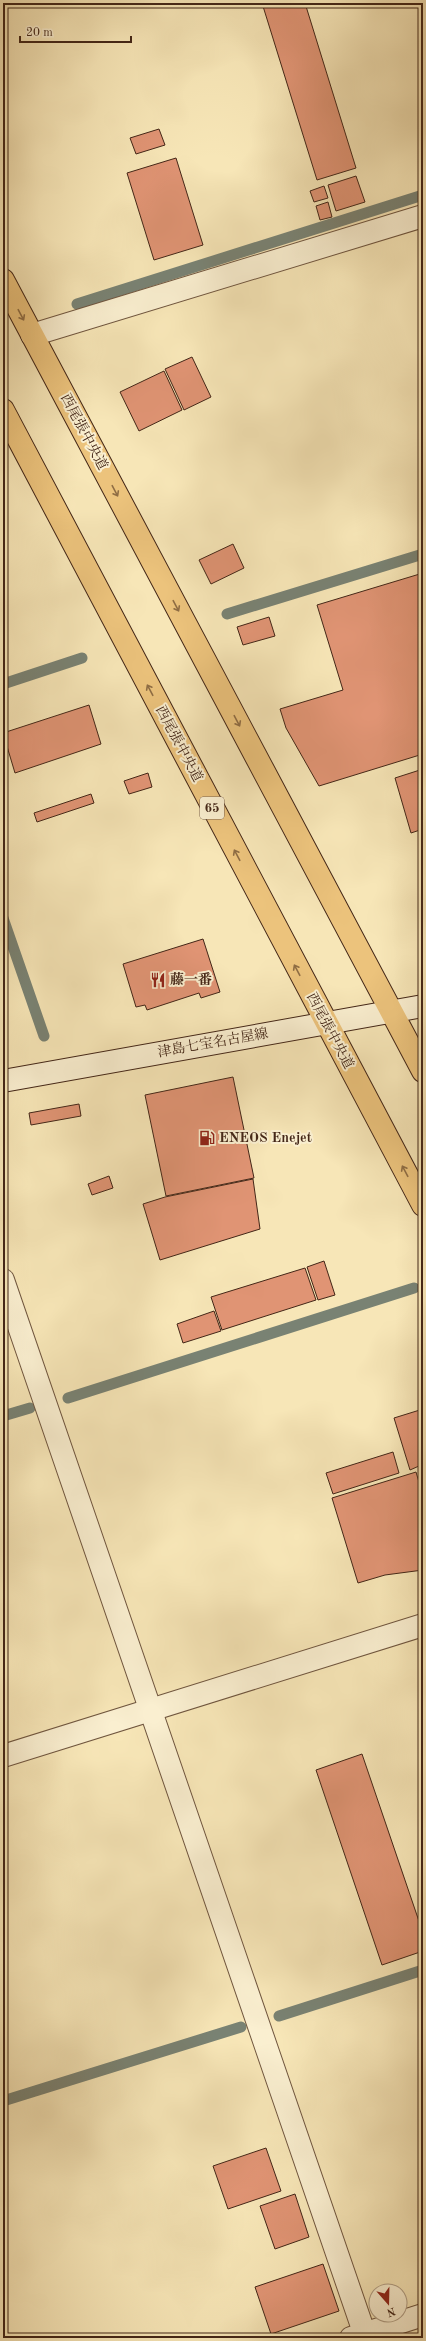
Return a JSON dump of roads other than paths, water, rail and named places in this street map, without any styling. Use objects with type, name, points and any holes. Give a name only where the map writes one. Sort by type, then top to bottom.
[{"type":"main road","name":"西尾張中央道","points":[[3,280],[423,1071]]},
{"type":"main road","name":"西尾張中央道","points":[[3,410],[423,1205]]},
{"type":"street","points":[[32,335],[423,216]]},
{"type":"street","name":"津島七宝名古屋線","points":[[3,1081],[423,1006]]},
{"type":"street","points":[[3,1280],[151,1710],[360,2337],[423,2315]]},
{"type":"street","points":[[3,1756],[423,1625]]},
{"type":"waterway","points":[[77,304],[423,195]]},
{"type":"waterway","points":[[227,614],[423,554]]},
{"type":"waterway","points":[[3,684],[82,658]]},
{"type":"waterway","points":[[3,918],[44,1036]]},
{"type":"waterway","points":[[68,1398],[414,1288]]},
{"type":"waterway","points":[[3,1416],[30,1408]]},
{"type":"waterway","points":[[279,2016],[423,1970]]},
{"type":"waterway","points":[[3,2101],[241,2027]]},
{"type":"place","name":"藤一番","points":[[158,980]]},
{"type":"place","name":"ENEOS Enejet","points":[[207,1138]]}]
